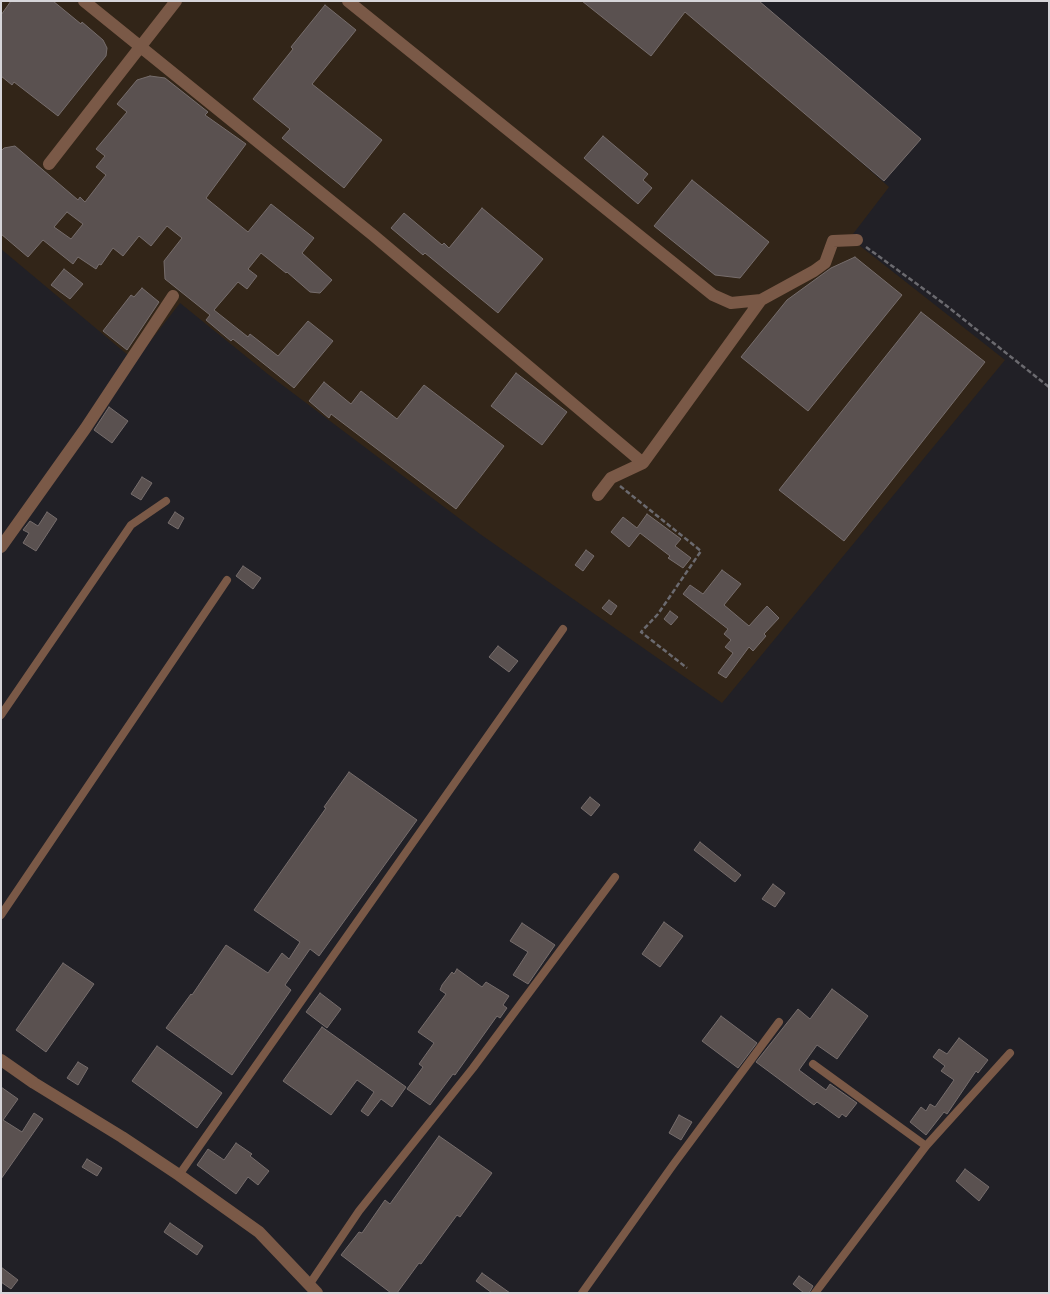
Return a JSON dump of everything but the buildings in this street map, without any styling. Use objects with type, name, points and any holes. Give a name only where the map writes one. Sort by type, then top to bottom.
[{"type":"street","points":[[84,1],[372,235],[643,463]]},
{"type":"street","points":[[48,164],[176,1]]},
{"type":"street","points":[[348,1],[713,295],[731,303],[761,300],[825,263],[833,240],[857,240]]},
{"type":"street","points":[[1,547],[85,429],[173,296]]},
{"type":"street","points":[[598,495],[611,478],[643,463],[761,300]]},
{"type":"street","points":[[1,1060],[34,1083],[122,1137],[259,1232],[313,1289]]},
{"type":"lane","points":[[1,714],[131,525],[166,501]]},
{"type":"lane","points":[[1,915],[227,580]]},
{"type":"lane","points":[[179,1175],[563,629]]},
{"type":"lane","points":[[313,1289],[359,1211],[474,1068],[615,877]]},
{"type":"lane","points":[[582,1293],[673,1165],[779,1022]]},
{"type":"lane","points":[[815,1293],[926,1146],[1010,1053]]},
{"type":"lane","points":[[813,1064],[926,1146]]},
{"type":"path","points":[[857,240],[943,303],[1049,388]]},
{"type":"path","points":[[611,478],[701,551],[658,614],[641,632],[687,668]]},
{"type":"shaded area","points":[[1,1],[678,1],[889,187],[850,238],[1005,360],[722,703],[480,534],[269,375],[180,303],[135,361],[1,249]]}]
